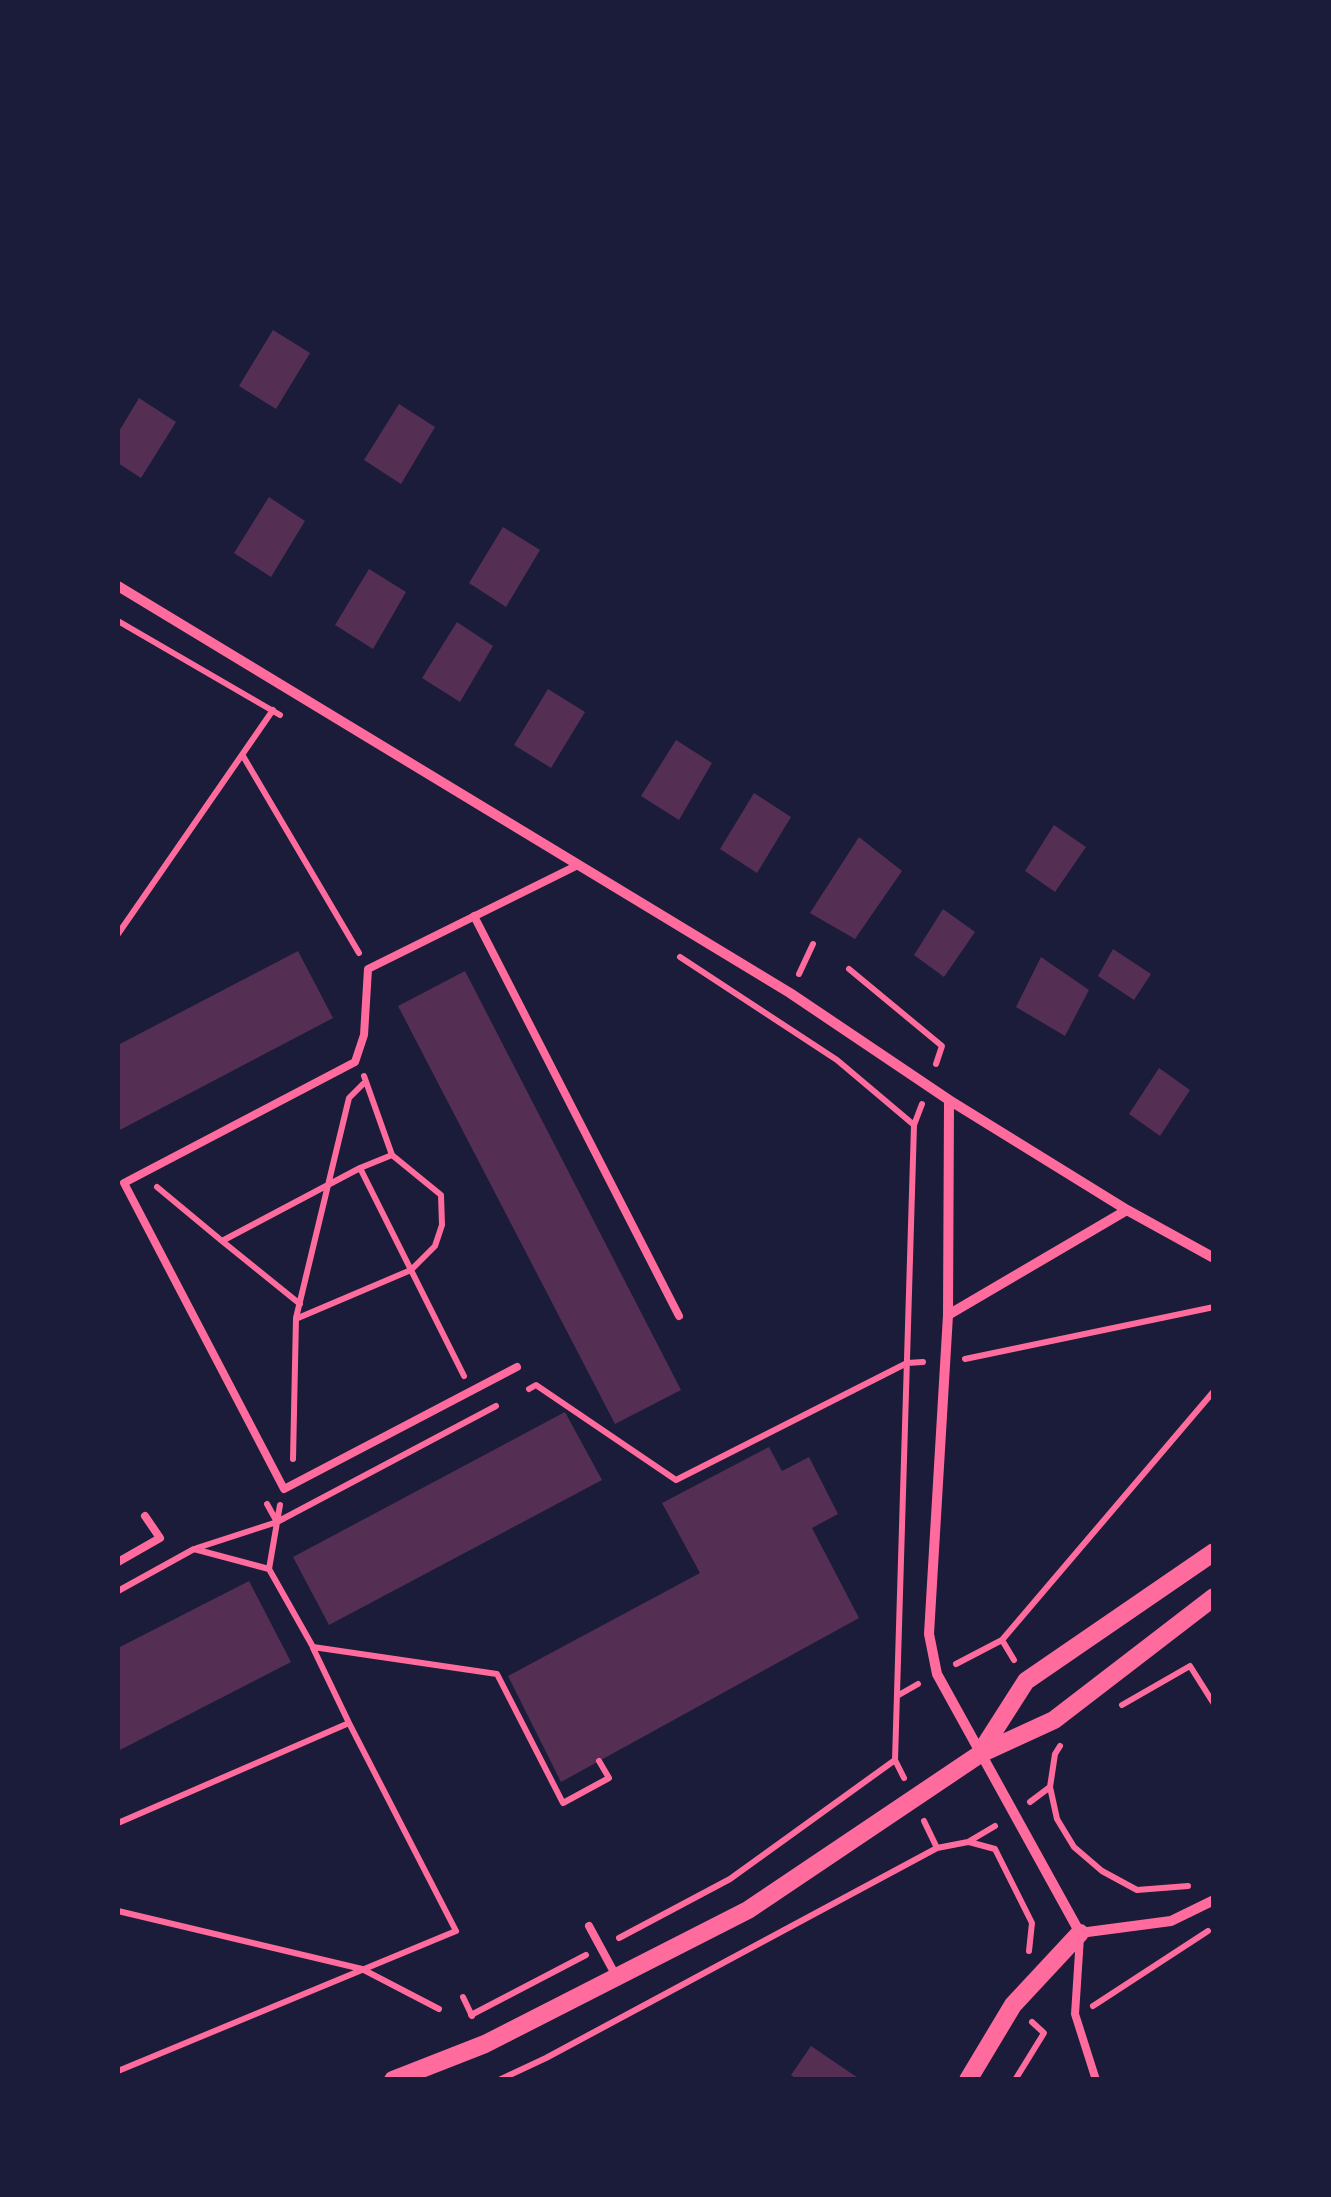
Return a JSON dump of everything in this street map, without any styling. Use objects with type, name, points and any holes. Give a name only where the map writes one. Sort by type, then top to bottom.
[{"type":"street","points":[[118,586],[790,993],[949,1100],[1127,1210],[1214,1258]]},
{"type":"street","points":[[949,1100],[948,1316],[930,1634],[936,1674],[1080,1934]]},
{"type":"street","points":[[948,1316],[1127,1210]]},
{"type":"street","points":[[980,1754],[1026,1681],[1214,1552]]},
{"type":"street","points":[[392,2080],[485,2044],[748,1910],[980,1754],[1054,1720],[1214,1598]]},
{"type":"street","points":[[968,2080],[1013,2005],[1080,1934],[1171,1921],[1213,1900]]},
{"type":"lane","points":[[517,1367],[284,1489],[124,1184],[355,1062],[364,1035],[368,969],[578,865]]},
{"type":"lane","points":[[474,916],[679,1316]]},
{"type":"lane","points":[[118,1562],[160,1538],[145,1516]]},
{"type":"lane","points":[[589,1926],[616,1976]]},
{"type":"lane","points":[[1080,1934],[1075,2014],[1096,2080]]},
{"type":"path","points":[[118,621],[289,720]]},
{"type":"path","points":[[118,934],[243,756],[282,686]]},
{"type":"path","points":[[243,756],[368,969]]},
{"type":"path","points":[[790,993],[813,944]]},
{"type":"path","points":[[674,953],[837,1060],[914,1125]]},
{"type":"path","points":[[296,1318],[410,1270],[435,1246],[442,1225],[441,1194],[392,1155],[366,1080],[355,1062]]},
{"type":"path","points":[[118,2071],[456,1931],[312,1647],[268,1569],[294,1458],[296,1318],[349,1098],[374,1071]]},
{"type":"path","points":[[222,1241],[392,1155]]},
{"type":"path","points":[[360,1168],[482,1414]]},
{"type":"path","points":[[142,1174],[300,1304]]},
{"type":"path","points":[[522,1392],[536,1385],[676,1480],[907,1363],[986,1357],[1214,1307]]},
{"type":"path","points":[[1002,1640],[1214,1391]]},
{"type":"path","points":[[462,1424],[509,1400]]},
{"type":"path","points":[[118,1590],[194,1549],[277,1522]]},
{"type":"path","points":[[194,1549],[268,1569]]},
{"type":"path","points":[[312,1647],[497,1674],[563,1803],[609,1778],[599,1760]]},
{"type":"path","points":[[1112,1711],[1190,1666],[1214,1704]]},
{"type":"path","points":[[118,1823],[349,1724]]},
{"type":"path","points":[[471,2015],[730,1878],[895,1760]]},
{"type":"path","points":[[1050,1787],[1057,1820],[1074,1847],[1102,1871],[1137,1890],[1189,1886],[1213,1900]]},
{"type":"path","points":[[499,2080],[937,1848]]},
{"type":"path","points":[[118,1911],[362,1969],[439,2009]]},
{"type":"path","points":[[1044,2034],[1106,2000],[1214,1928]]},
{"type":"building","points":[[273,330],[310,353],[276,409],[239,386]]},
{"type":"building","points":[[139,398],[176,422],[141,478],[118,463],[118,433]]},
{"type":"building","points":[[399,404],[435,427],[401,484],[364,460]]},
{"type":"building","points":[[269,497],[305,521],[271,577],[234,553]]},
{"type":"building","points":[[503,527],[540,550],[506,607],[469,583]]},
{"type":"building","points":[[369,569],[406,592],[373,649],[335,625]]},
{"type":"building","points":[[457,622],[493,646],[460,702],[422,678]]},
{"type":"building","points":[[548,689],[585,712],[551,768],[514,745]]},
{"type":"building","points":[[676,740],[712,763],[679,820],[641,796]]},
{"type":"building","points":[[754,793],[791,817],[757,873],[720,849]]},
{"type":"building","points":[[1054,825],[1086,847],[1055,892],[1025,871]]},
{"type":"building","points":[[859,837],[902,871],[855,939],[810,913]]},
{"type":"building","points":[[943,909],[975,932],[944,977],[914,955]]},
{"type":"building","points":[[1113,949],[1151,974],[1134,1000],[1098,976]]},
{"type":"building","points":[[298,951],[333,1018],[118,1131],[118,1045]]},
{"type":"building","points":[[1041,957],[1089,990],[1065,1036],[1016,1007]]},
{"type":"building","points":[[465,971],[681,1390],[615,1424],[398,1006]]},
{"type":"building","points":[[1159,1068],[1190,1090],[1160,1136],[1129,1114]]},
{"type":"building","points":[[565,1412],[602,1480],[329,1625],[293,1557]]},
{"type":"building","points":[[769,1447],[782,1471],[809,1457],[838,1514],[812,1528],[859,1618],[561,1782],[508,1676],[700,1573],[662,1503]]},
{"type":"building","points":[[249,1581],[291,1662],[118,1751],[118,1648]]},
{"type":"building","points":[[811,2046],[861,2080],[798,2080],[791,2075]]}]
